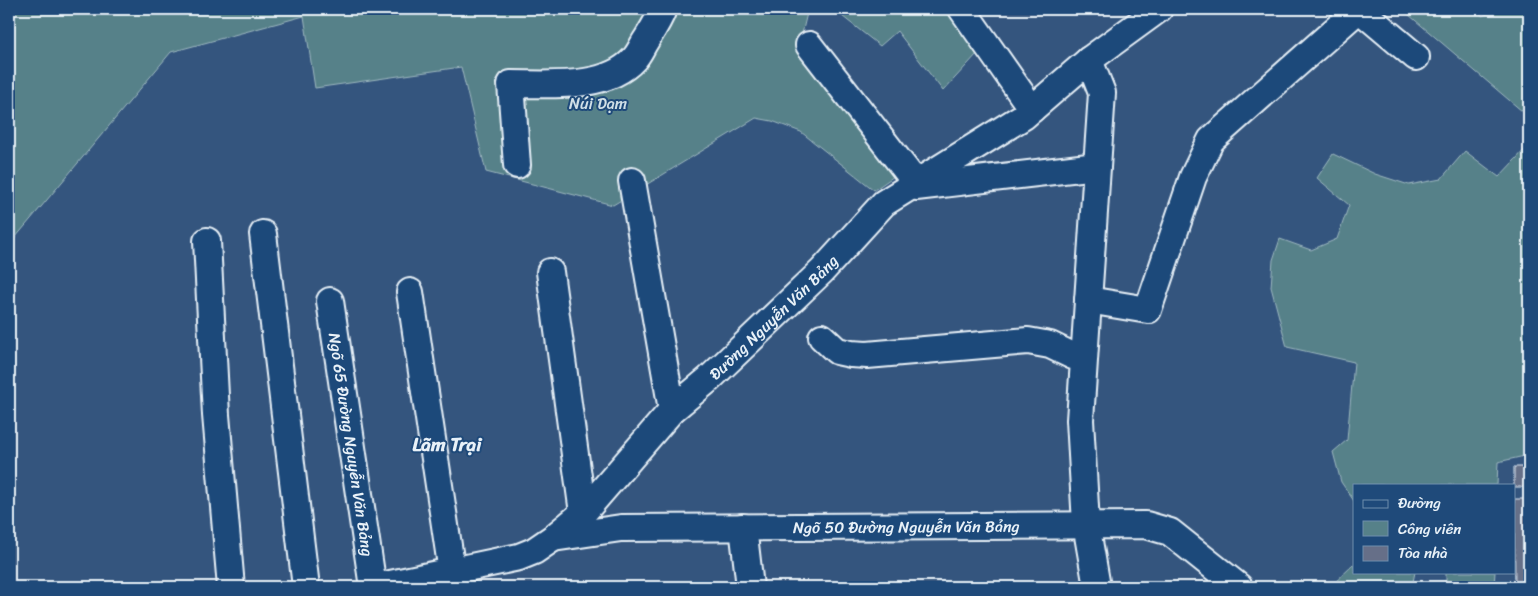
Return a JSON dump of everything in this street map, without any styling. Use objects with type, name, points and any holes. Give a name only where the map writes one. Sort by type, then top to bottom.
[{"type":"street","points":[[517,165],[511,84],[560,84],[591,81],[615,74],[634,59],[659,19],[663,9]]},
{"type":"street","points":[[962,9],[1032,109]]},
{"type":"street","points":[[1088,300],[1148,310],[1193,178],[1212,140],[1359,9],[1416,57]]},
{"type":"street","name":"Đường Nguyễn Văn Bảng","points":[[375,587],[519,557],[534,551],[553,538],[583,513],[672,410],[709,379],[822,271],[884,203],[1024,116],[1144,13]]},
{"type":"street","points":[[810,45],[912,186],[1097,166]]},
{"type":"street","points":[[1088,60],[1102,93],[1080,420],[1086,524],[1097,587]]},
{"type":"street","points":[[632,181],[672,410]]},
{"type":"street","points":[[264,234],[306,587]]},
{"type":"street","points":[[207,241],[216,415],[231,587]]},
{"type":"street","points":[[550,272],[583,513]]},
{"type":"street","points":[[410,292],[452,572]]},
{"type":"street","name":"Ngõ 65 Đường Nguyễn Văn Bảng","points":[[330,301],[375,587]]},
{"type":"street","points":[[822,337],[837,351],[851,354],[867,355],[1028,341],[1050,345],[1073,356],[1084,356]]},
{"type":"street","name":"Ngõ 50 Đường Nguyễn Văn Bảng","points":[[553,538],[621,528],[1146,525],[1170,532],[1239,587]]},
{"type":"street","points":[[743,527],[750,587]]},
{"type":"green space","name":"Núi Dạm","points":[[9,9],[808,9],[801,38],[900,172],[874,190],[801,132],[772,121],[756,118],[613,205],[486,172],[461,67],[315,88],[304,16],[171,52],[15,238],[9,229]]},
{"type":"green space","points":[[833,9],[947,9],[978,53],[943,91],[897,31],[880,46]]},
{"type":"green space","points":[[1402,9],[1478,9],[1482,16],[1501,9],[1529,9],[1529,117]]},
{"type":"green space","points":[[1529,145],[1529,455],[1498,462],[1497,484],[1353,484],[1353,500],[1341,482],[1333,452],[1347,440],[1354,362],[1287,347],[1271,287],[1273,260],[1280,239],[1311,250],[1337,239],[1349,205],[1317,178],[1333,154],[1375,174],[1409,185],[1441,179],[1465,151],[1499,177]]},
{"type":"green space","points":[[1353,565],[1353,574],[1415,574],[1412,587],[1330,587]]},
{"type":"green space","points":[[1446,574],[1495,574],[1494,587],[1446,587]]},
{"type":"building","points":[[1514,467],[1529,467],[1529,487],[1516,487],[1516,484],[1514,484]]},
{"type":"building","points":[[1516,499],[1529,499],[1529,587],[1515,587]]},
{"type":"district","name":"Lãm Trại","points":[[447,444]]}]
